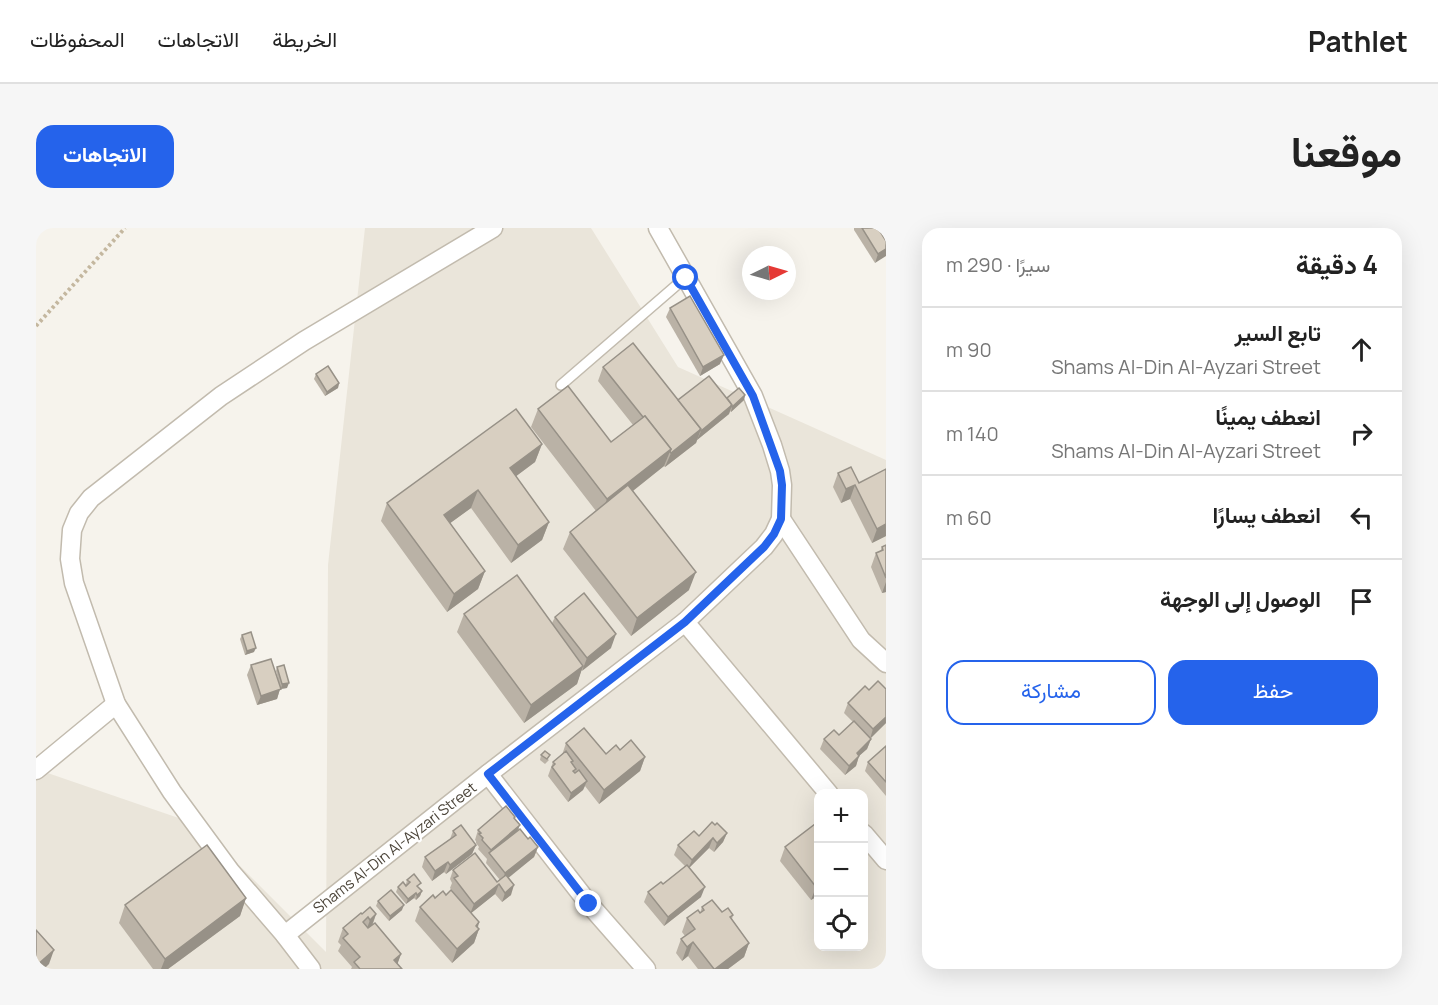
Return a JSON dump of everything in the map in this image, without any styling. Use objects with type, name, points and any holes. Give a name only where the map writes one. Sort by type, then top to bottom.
[{"type":"street","points":[[311,969],[230,871],[185,810],[116,704],[74,583],[70,559],[72,530],[79,513],[91,498],[221,396],[304,341],[493,228]]},
{"type":"street","name":"Shams Al-Din Al-Ayzari Street","points":[[285,936],[488,774],[685,622],[764,547],[774,534],[781,519],[780,471],[753,396],[658,228]]},
{"type":"street","points":[[781,519],[861,640],[886,663]]},
{"type":"street","points":[[685,622],[825,789]]},
{"type":"street","points":[[36,770],[116,704]]},
{"type":"street","points":[[488,774],[589,904],[646,969]]},
{"type":"street","points":[[868,839],[886,860]]},
{"type":"lane","points":[[561,385],[686,278]]},
{"type":"path","points":[[36,326],[125,228]]},
{"type":"shaded area","points":[[365,228],[591,228],[678,367],[886,460],[886,969],[36,969],[36,769],[199,825],[326,952],[328,565]]},
{"type":"building","points":[[862,228],[878,228],[886,241],[886,249],[878,254]]},
{"type":"building","points":[[690,296],[724,355],[703,367],[670,308]]},
{"type":"building","points":[[633,343],[701,429],[671,453],[671,449],[645,416],[643,417],[603,367]]},
{"type":"building","points":[[328,366],[339,383],[327,392],[316,374]]},
{"type":"building","points":[[709,376],[732,405],[701,431],[678,400]]},
{"type":"building","points":[[568,386],[611,442],[645,416],[671,449],[607,499],[538,409]]},
{"type":"building","points":[[739,388],[745,395],[732,407],[727,398]]},
{"type":"building","points":[[516,409],[542,444],[510,468],[549,522],[518,545],[478,490],[444,515],[485,571],[454,594],[387,503]]},
{"type":"building","points":[[851,467],[859,483],[886,469],[886,524],[877,529],[855,485],[846,489],[838,473]]},
{"type":"building","points":[[628,485],[696,572],[637,618],[570,532]]},
{"type":"building","points":[[886,545],[886,578],[876,553],[883,550],[882,547]]},
{"type":"building","points":[[517,575],[583,666],[531,705],[464,614]]},
{"type":"building","points":[[584,593],[616,634],[587,658],[555,617]]},
{"type":"building","points":[[251,632],[256,648],[247,651],[242,635]]},
{"type":"building","points":[[271,659],[281,689],[261,696],[251,665]]},
{"type":"building","points":[[284,665],[289,683],[282,684],[277,667]]},
{"type":"building","points":[[878,681],[886,689],[886,717],[873,729],[848,703],[865,686],[869,690]]},
{"type":"building","points":[[854,721],[871,739],[857,753],[859,756],[849,766],[824,739],[834,730],[839,735]]},
{"type":"building","points":[[584,728],[606,754],[616,745],[620,750],[631,740],[645,757],[604,790],[566,743]]},
{"type":"building","points":[[886,746],[886,782],[868,762]]},
{"type":"building","points":[[545,751],[550,755],[547,759],[541,755]]},
{"type":"building","points":[[566,751],[576,769],[573,771],[575,773],[579,770],[587,781],[571,793],[552,767],[555,764],[553,762]]},
{"type":"building","points":[[506,806],[520,825],[491,850],[482,840],[478,830]]},
{"type":"building","points":[[712,822],[715,825],[717,823],[727,833],[717,843],[713,838],[692,860],[678,845],[694,831],[699,836]]},
{"type":"building","points":[[461,825],[476,845],[450,865],[448,862],[435,871],[425,857],[456,835],[453,831]]},
{"type":"building","points":[[814,825],[814,884],[785,847]]},
{"type":"building","points":[[520,829],[538,847],[505,873],[489,853]]},
{"type":"building","points":[[207,845],[246,898],[165,959],[125,905]]},
{"type":"building","points":[[475,853],[497,882],[506,875],[514,885],[505,893],[499,884],[474,904],[454,878],[458,876],[453,870]]},
{"type":"building","points":[[687,865],[705,887],[668,917],[648,892],[661,882],[663,884]]},
{"type":"building","points":[[414,874],[421,883],[417,886],[422,891],[408,899],[398,887],[403,882],[406,886],[410,882],[407,880]]},
{"type":"building","points":[[391,890],[404,905],[390,916],[378,901]]},
{"type":"building","points":[[451,890],[479,922],[476,926],[479,929],[457,949],[420,907],[433,895],[435,898],[443,891],[446,895]]},
{"type":"building","points":[[712,900],[722,912],[728,908],[733,915],[730,917],[749,943],[715,969],[693,942],[687,947],[681,939],[695,929],[687,918],[698,910],[700,913],[704,910],[702,907]]},
{"type":"building","points":[[370,907],[376,914],[370,920],[368,917],[363,922],[368,928],[375,923],[401,954],[394,960],[402,969],[360,969],[354,962],[360,957],[343,938],[348,934],[343,928]]},
{"type":"building","points":[[36,930],[54,950],[36,966]]},
{"type":"route","points":[[589,904],[488,774],[685,622],[764,547],[774,534],[781,519],[780,471],[753,396],[686,278]]}]
